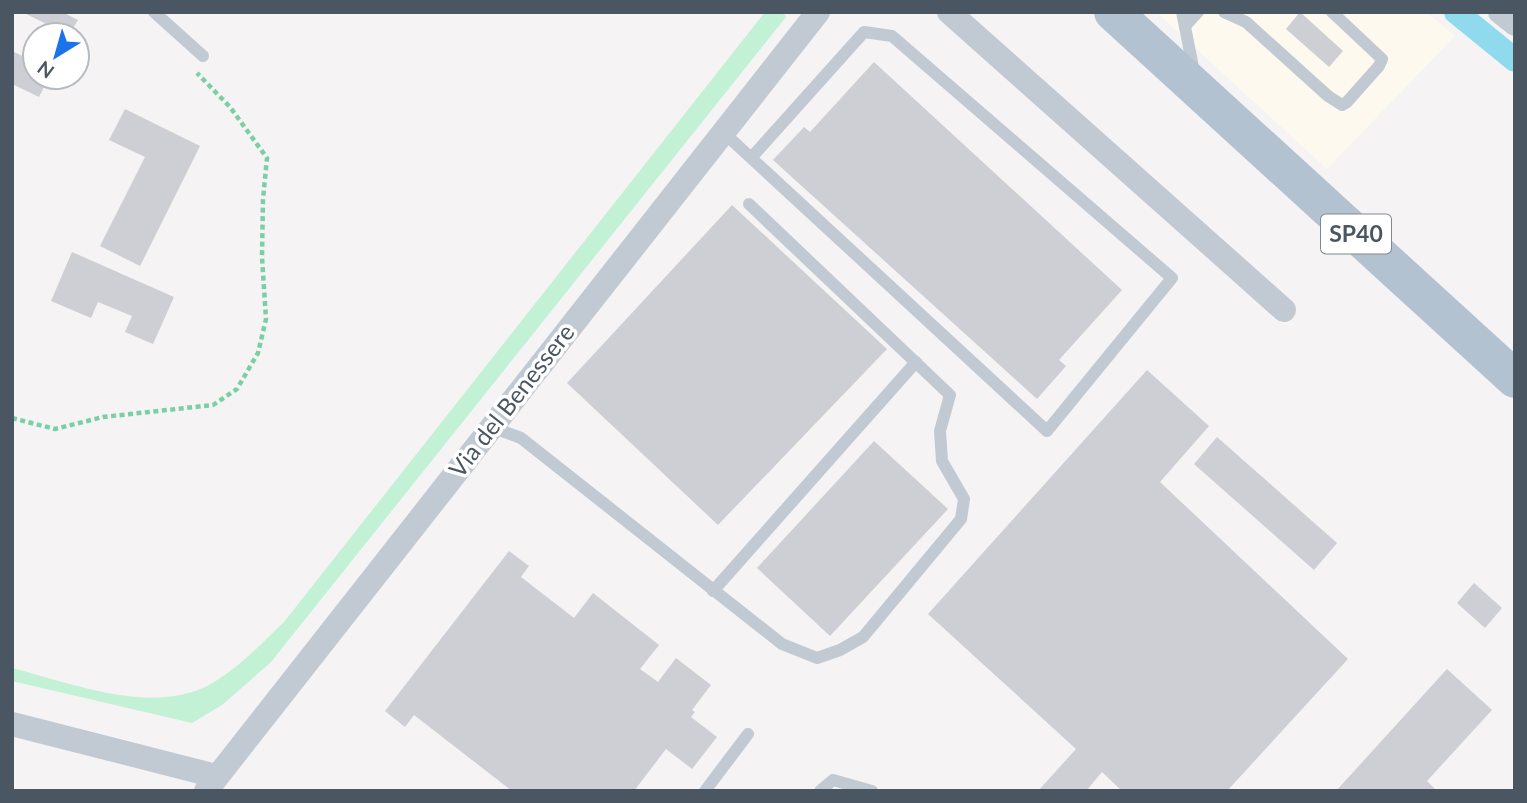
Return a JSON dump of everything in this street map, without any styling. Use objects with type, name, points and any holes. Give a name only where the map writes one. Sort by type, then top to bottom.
[{"type":"main road","name":"SP40","points":[[1113,12],[1515,379]]},
{"type":"street","name":"Via del Benessere","points":[[211,783],[818,12]]},
{"type":"street","points":[[949,12],[1284,310]]},
{"type":"street","points":[[1500,12],[1515,24]]},
{"type":"street","points":[[12,724],[211,783]]},
{"type":"lane","points":[[153,12],[203,56]]},
{"type":"lane","points":[[1198,12],[1183,19],[1198,89]]},
{"type":"lane","points":[[1224,12],[1246,22],[1328,96],[1342,104],[1347,103],[1382,59],[1332,12]]},
{"type":"lane","points":[[1246,22],[1256,12]]},
{"type":"lane","points":[[723,132],[1047,431],[1172,278],[892,36],[864,32],[752,157]]},
{"type":"lane","points":[[491,427],[521,439],[782,644],[817,658],[840,650],[863,637],[961,519],[964,499],[942,461],[940,431],[950,395],[749,204]]},
{"type":"lane","points":[[713,592],[916,362]]},
{"type":"lane","points":[[705,791],[748,734]]},
{"type":"lane","points":[[820,791],[833,780],[872,791]]},
{"type":"path","points":[[12,418],[55,429],[103,417],[213,405],[237,389],[258,353],[266,319],[262,257],[267,159],[230,107],[189,65]]},
{"type":"shaded area","points":[[1156,12],[1426,12],[1455,36],[1327,169]]},
{"type":"green space","points":[[765,12],[783,12],[786,17],[271,662],[222,705],[192,723],[12,681],[12,668],[84,688],[134,697],[159,698],[182,695],[205,687],[247,658],[284,622]]},
{"type":"building","points":[[22,12],[62,12],[78,20],[77,21],[40,21]]},
{"type":"building","points":[[1300,12],[1343,51],[1329,67],[1286,29]]},
{"type":"building","points":[[12,51],[21,55],[21,88],[12,84]]},
{"type":"building","points":[[874,62],[1122,290],[1059,360],[1066,366],[1037,399],[773,160],[804,127],[810,132]]},
{"type":"building","points":[[27,91],[42,91],[39,97]]},
{"type":"building","points":[[125,109],[200,146],[140,266],[100,246],[145,157],[109,140]]},
{"type":"building","points":[[732,205],[887,349],[718,525],[567,383]]},
{"type":"building","points":[[72,252],[174,297],[153,344],[125,332],[132,316],[98,302],[91,318],[51,301]]},
{"type":"building","points":[[1147,370],[1209,426],[1160,482],[1348,659],[1227,791],[1122,791],[1102,772],[1086,791],[1038,791],[1076,749],[928,614]]},
{"type":"building","points":[[1217,437],[1337,543],[1314,570],[1194,464]]},
{"type":"building","points":[[874,441],[948,509],[830,636],[757,568]]},
{"type":"building","points":[[509,551],[529,566],[521,577],[574,618],[593,593],[659,645],[640,669],[658,682],[676,658],[711,685],[692,710],[695,712],[691,717],[717,737],[692,769],[666,749],[634,791],[512,791],[414,715],[405,727],[385,711]]},
{"type":"building","points":[[1474,583],[1502,608],[1485,628],[1457,603]]},
{"type":"building","points":[[1447,669],[1492,710],[1427,781],[1437,791],[1336,791]]},
{"type":"waterway","points":[[1456,12],[1515,60]]}]
